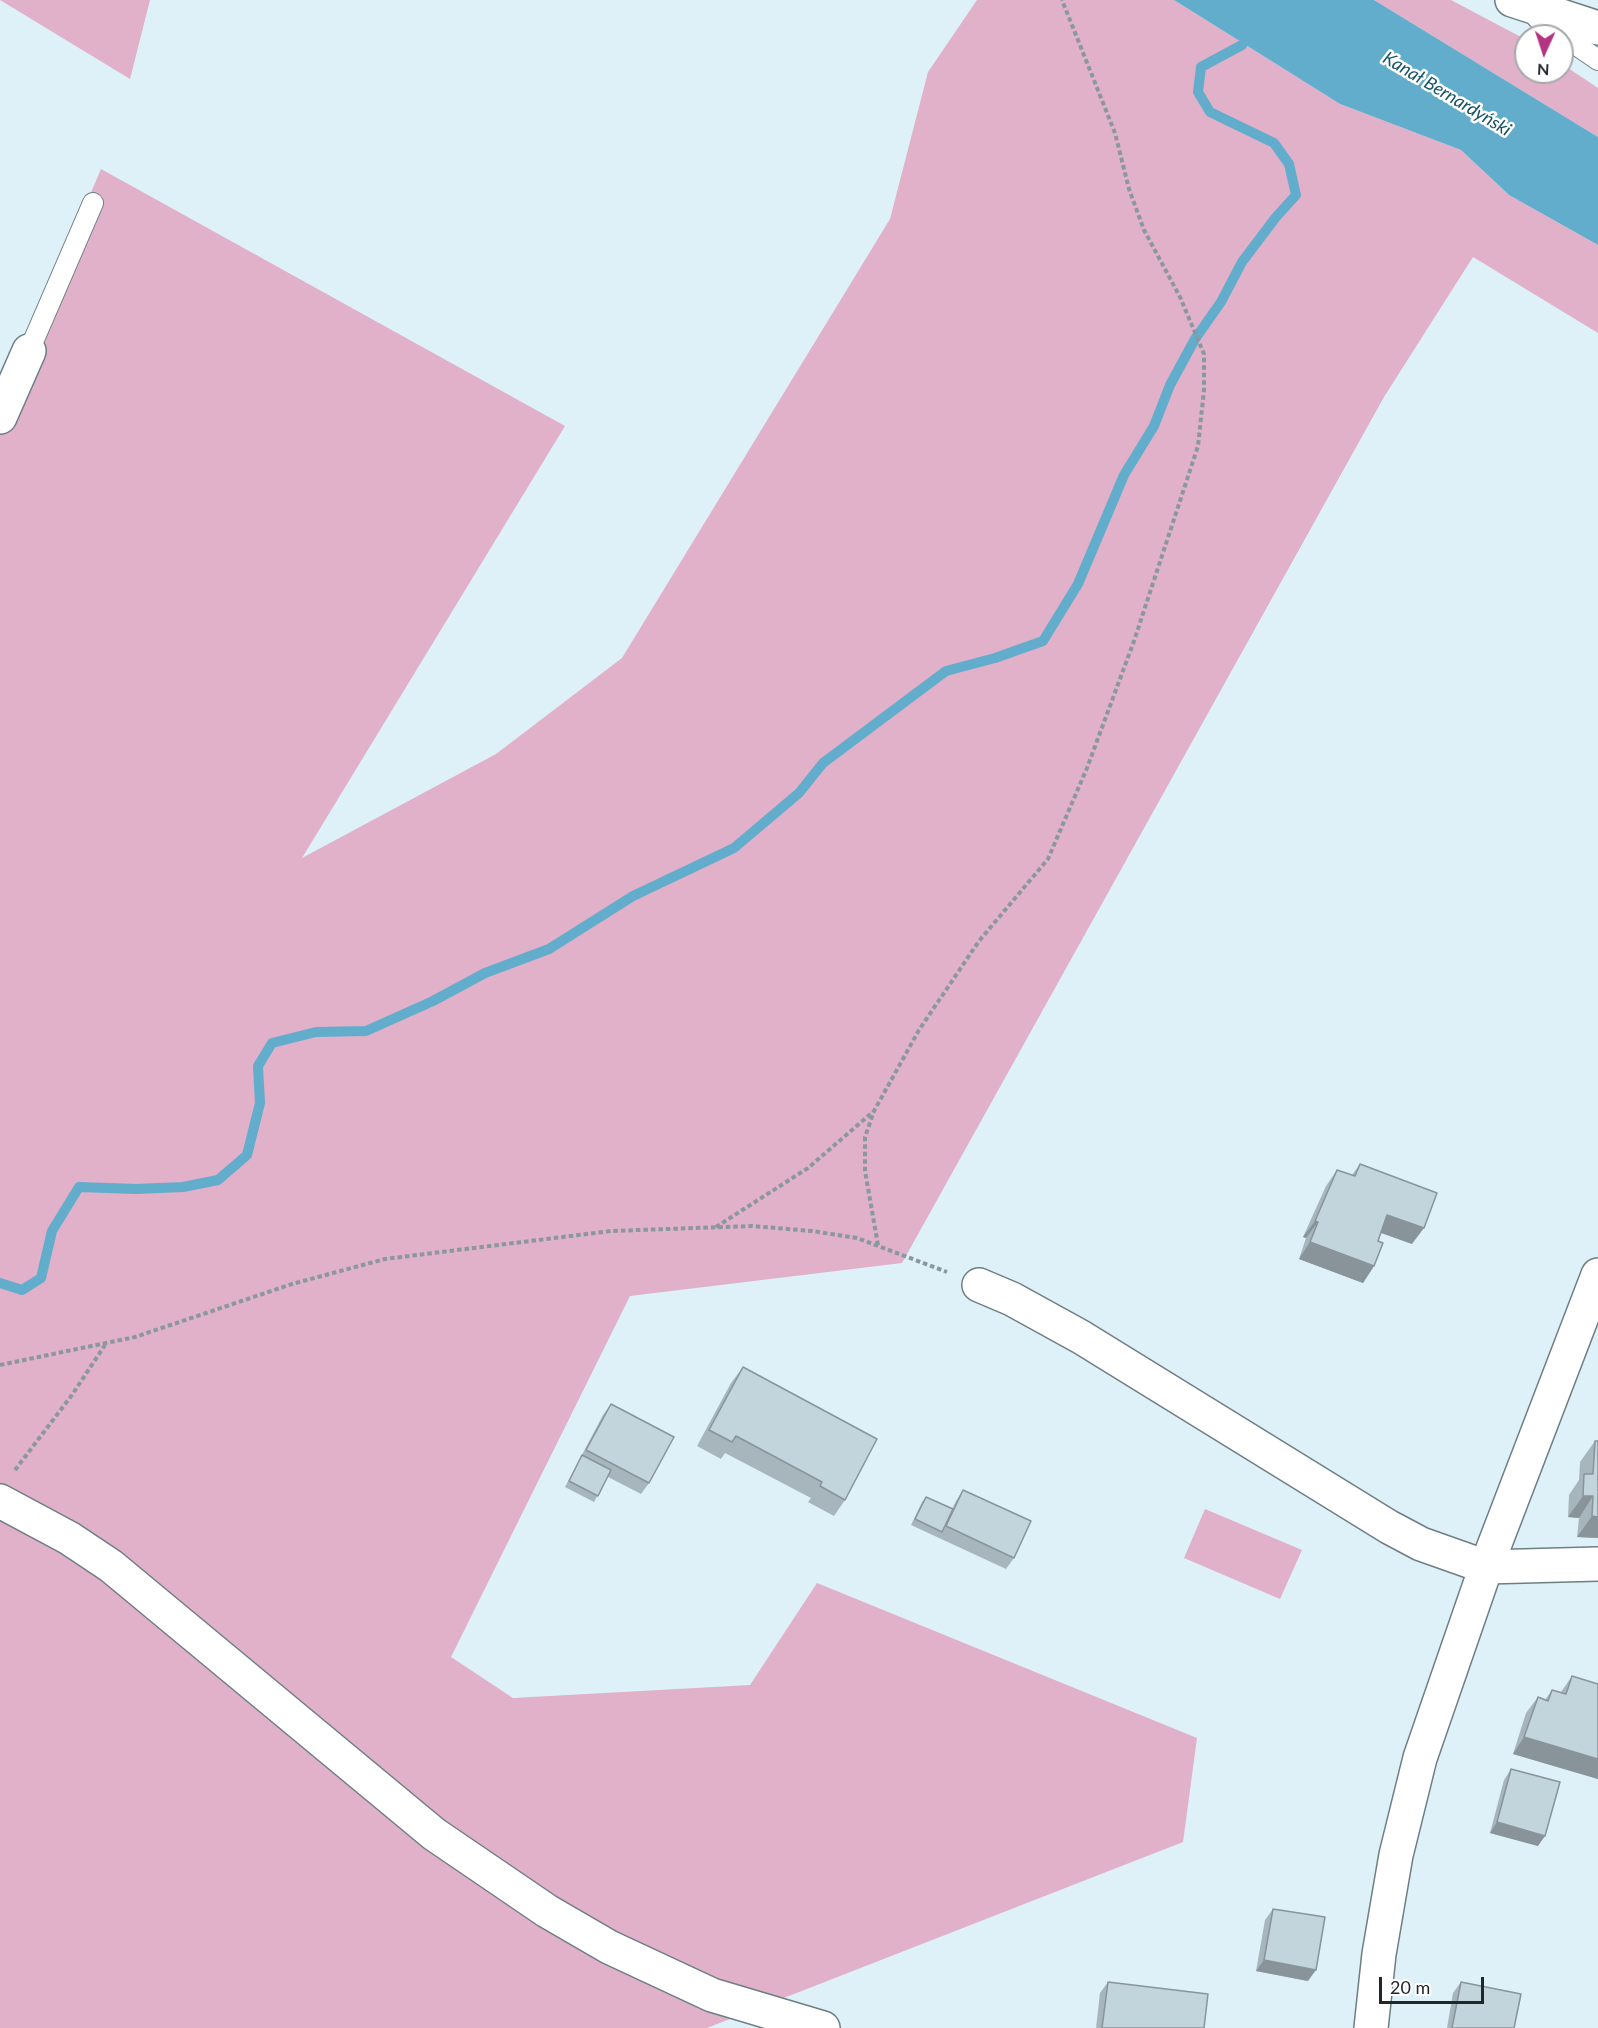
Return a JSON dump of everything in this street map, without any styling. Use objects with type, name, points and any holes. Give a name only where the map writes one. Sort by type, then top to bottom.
[{"type":"street","points":[[1511,0],[1555,8],[1598,28]]},
{"type":"street","points":[[0,417],[29,351]]},
{"type":"street","points":[[1371,2028],[1379,1954],[1396,1855],[1420,1758],[1486,1567],[1598,1275]]},
{"type":"street","points":[[979,1285],[1012,1299],[1082,1337],[1420,1544],[1486,1567],[1598,1564]]},
{"type":"street","points":[[0,1501],[69,1538],[111,1566],[434,1834],[492,1876],[609,1947],[702,1991],[746,2019],[823,2028]]},
{"type":"lane","points":[[1511,0],[1598,60]]},
{"type":"lane","points":[[29,351],[93,203]]},
{"type":"path","points":[[878,1245],[866,1171],[865,1137],[874,1111],[920,1030],[980,941],[1048,859],[1068,816],[1134,641],[1198,446],[1204,390],[1202,350],[1191,322],[1144,230],[1129,189],[1115,133],[1062,0]]},
{"type":"path","points":[[716,1227],[808,1168],[874,1111]]},
{"type":"path","points":[[0,1365],[106,1343],[187,1321],[325,1274],[385,1260],[611,1231],[716,1227],[812,1231],[857,1238],[979,1285]]},
{"type":"path","points":[[13,1472],[72,1395],[106,1343]]},
{"type":"shaded area","points":[[0,0],[150,0],[130,79]]},
{"type":"shaded area","points":[[977,0],[1174,0],[1340,104],[1461,150],[1509,195],[1598,245],[1598,333],[1473,257],[1384,397],[902,1263],[630,1296],[451,1657],[513,1698],[750,1685],[817,1583],[1197,1738],[1183,1842],[707,2028],[0,2028],[0,407],[101,169],[565,426],[302,858],[496,754],[622,658],[890,219],[928,72]]},
{"type":"shaded area","points":[[1374,0],[1451,0],[1514,34],[1514,84],[1574,84],[1574,72],[1598,88],[1598,137]]},
{"type":"shaded area","points":[[1205,1509],[1302,1550],[1280,1599],[1184,1558]]},
{"type":"water","name":"Kanał Bernardyński","points":[[1174,0],[1374,0],[1598,137],[1598,245],[1509,195],[1461,150],[1340,104]]},
{"type":"building","points":[[1360,1164],[1437,1193],[1424,1228],[1387,1215],[1378,1241],[1383,1243],[1374,1266],[1310,1242],[1318,1222],[1315,1221],[1337,1170],[1355,1176]]},
{"type":"building","points":[[743,1367],[877,1439],[845,1500],[820,1486],[822,1482],[736,1436],[732,1442],[709,1430]]},
{"type":"building","points":[[611,1404],[674,1437],[649,1483],[586,1450]]},
{"type":"building","points":[[1595,1441],[1598,1441],[1598,1517],[1592,1516],[1593,1496],[1583,1496],[1584,1474],[1593,1474]]},
{"type":"building","points":[[582,1455],[611,1470],[598,1496],[569,1481]]},
{"type":"building","points":[[963,1490],[1031,1521],[1014,1558],[946,1526]]},
{"type":"building","points":[[926,1497],[953,1509],[942,1532],[915,1519]]},
{"type":"building","points":[[1572,1676],[1598,1684],[1598,1759],[1524,1737],[1538,1697],[1548,1701],[1552,1690],[1566,1694]]},
{"type":"building","points":[[1511,1769],[1560,1782],[1545,1836],[1497,1822]]},
{"type":"building","points":[[1273,1909],[1325,1917],[1316,1970],[1264,1960]]},
{"type":"building","points":[[1108,1982],[1208,1994],[1204,2028],[1102,2028]]},
{"type":"building","points":[[1461,1982],[1521,1994],[1514,2028],[1452,2028]]},
{"type":"waterway","points":[[0,1283],[22,1290],[41,1278],[52,1231],[79,1187],[136,1189],[183,1187],[218,1180],[247,1155],[260,1103],[258,1066],[272,1043],[316,1032],[366,1031],[433,1001],[485,973],[549,949],[633,896],[734,848],[799,793],[823,763],[946,671],[995,658],[1043,641],[1078,584],[1124,475],[1154,426],[1170,385],[1195,339],[1221,302],[1242,262],[1296,195],[1289,164],[1274,143],[1210,112],[1198,92],[1201,67],[1242,45]]}]
